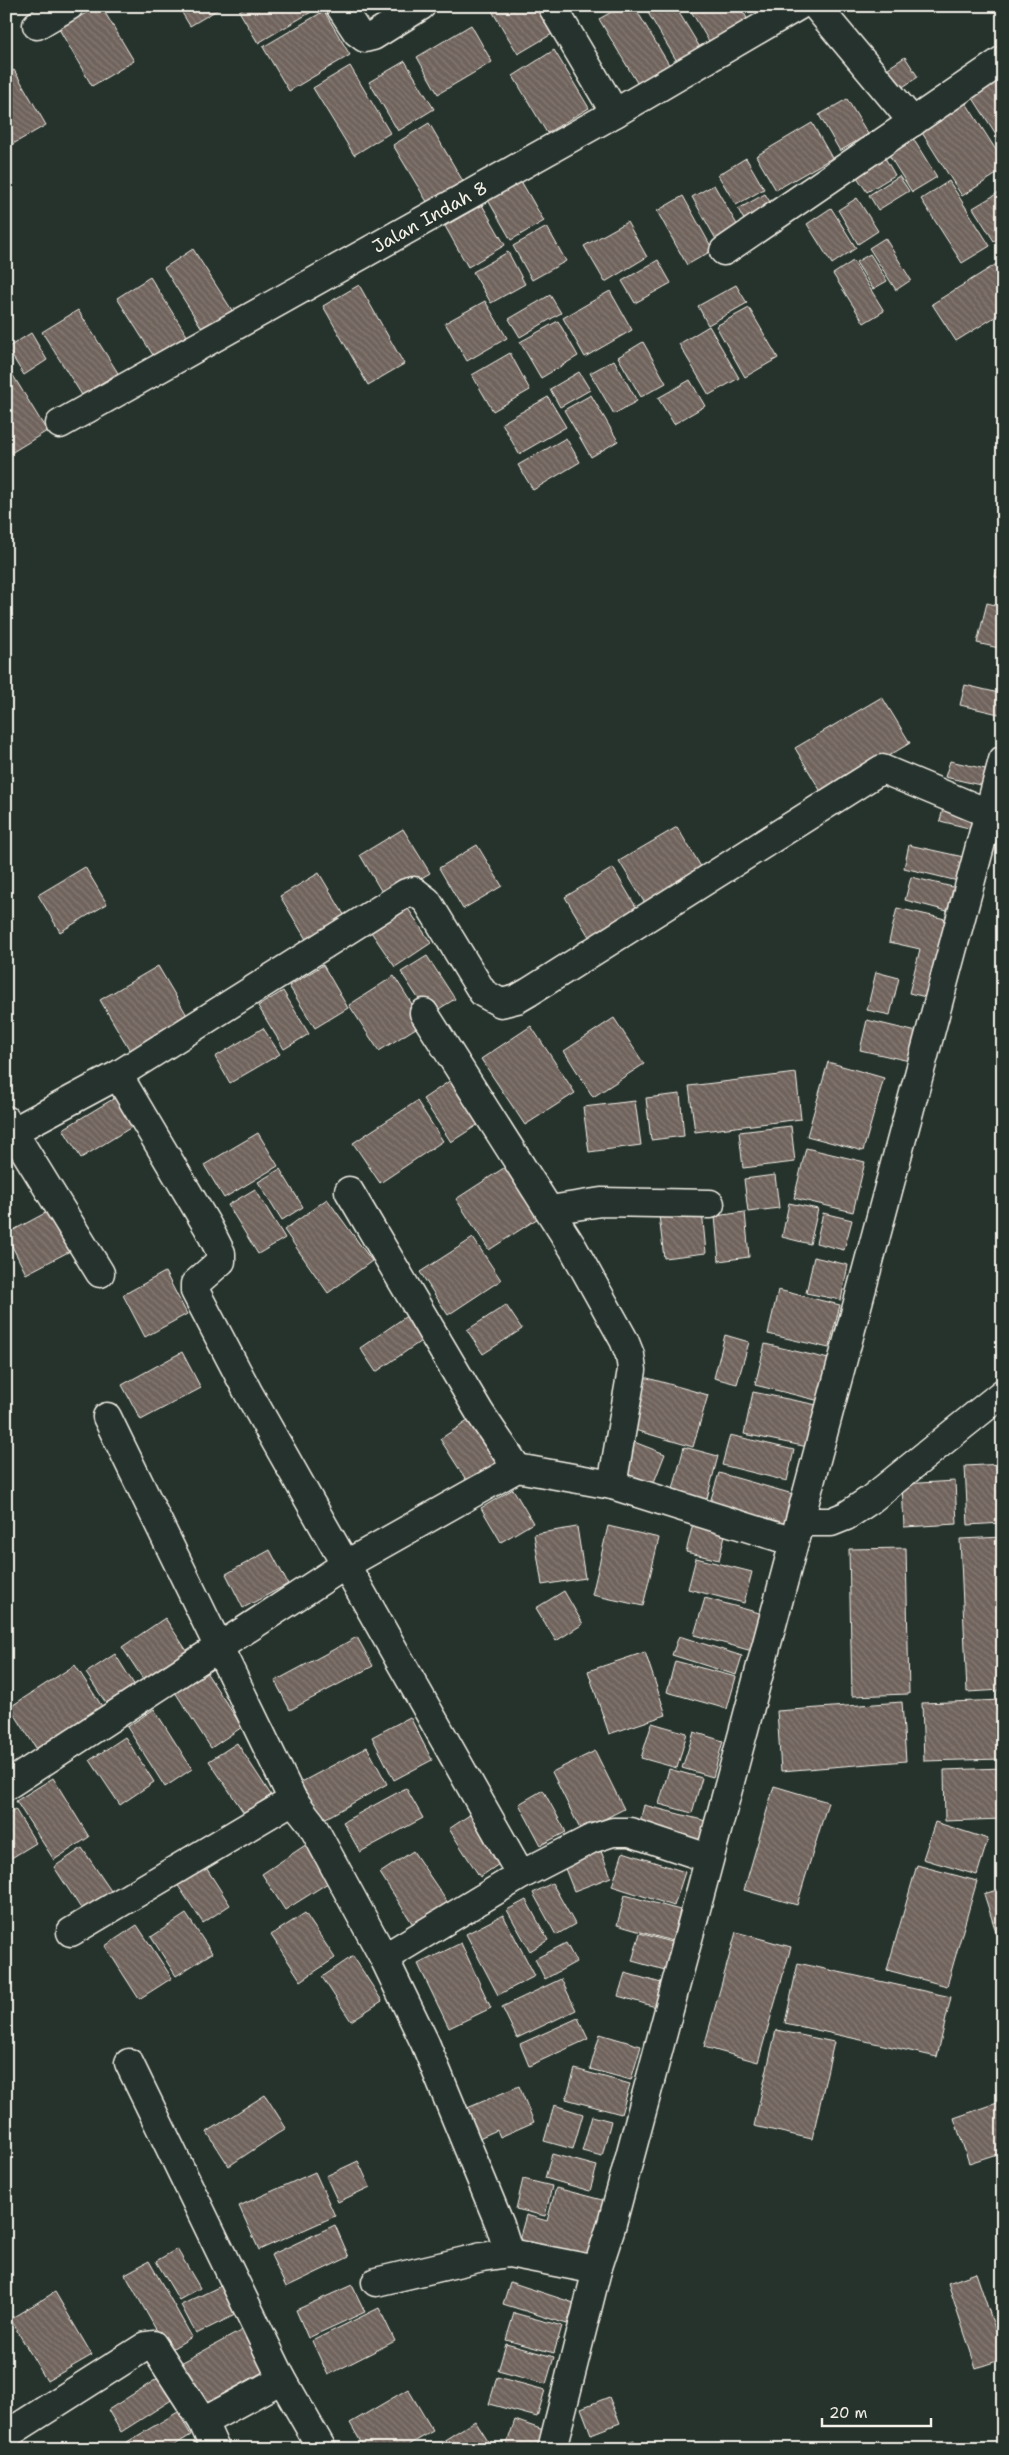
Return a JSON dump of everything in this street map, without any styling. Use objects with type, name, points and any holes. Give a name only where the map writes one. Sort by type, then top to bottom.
[{"type":"street","points":[[37,24],[69,6]]},
{"type":"street","points":[[340,6],[357,32],[365,38],[421,6]]},
{"type":"street","points":[[552,6],[615,113]]},
{"type":"street","name":"Jalan Indah 8","points":[[60,424],[615,113],[798,6]]},
{"type":"street","points":[[816,6],[913,122]]},
{"type":"street","points":[[724,251],[1003,60]]},
{"type":"street","points":[[552,2449],[597,2270],[611,2227],[708,1858],[1003,760]]},
{"type":"street","points":[[100,1273],[10,1126],[118,1075],[406,892],[414,891],[427,901],[482,993],[500,1003],[517,999],[882,769],[990,814]]},
{"type":"street","points":[[424,1012],[550,1210],[610,1314],[630,1355],[632,1370],[612,1485]]},
{"type":"street","points":[[118,1075],[208,1227],[221,1253],[221,1261],[196,1284],[194,1291],[249,1394],[345,1565],[522,1875]]},
{"type":"street","points":[[349,1191],[480,1413],[517,1468]]},
{"type":"street","points":[[550,1210],[601,1202],[710,1204]]},
{"type":"street","points":[[6,1786],[345,1565],[517,1468],[612,1485],[797,1532],[846,1516],[870,1500],[1003,1393]]},
{"type":"street","points":[[107,1417],[293,1800],[311,1823],[384,1958],[425,2043],[500,2224],[509,2253]]},
{"type":"street","points":[[71,1932],[293,1800]]},
{"type":"street","points":[[384,1958],[522,1875],[591,1839],[613,1832],[630,1832],[708,1858]]},
{"type":"street","points":[[129,2063],[282,2379],[322,2449]]},
{"type":"street","points":[[376,2282],[482,2257],[509,2253],[597,2270]]},
{"type":"street","points":[[6,2435],[150,2344],[157,2348],[164,2359],[203,2422],[216,2449]]},
{"type":"street","points":[[203,2422],[282,2379]]},
{"type":"building","points":[[101,6],[134,61],[92,86],[59,29]]},
{"type":"building","points":[[178,6],[222,6],[222,7],[190,26]]},
{"type":"building","points":[[247,6],[317,6],[318,8],[258,43],[239,11]]},
{"type":"building","points":[[489,6],[536,6],[552,34],[518,54]]},
{"type":"building","points":[[622,6],[634,6],[671,68],[639,86],[599,19]]},
{"type":"building","points":[[644,6],[675,6],[701,49],[678,63]]},
{"type":"building","points":[[688,6],[740,6],[748,20],[710,43]]},
{"type":"building","points":[[324,11],[350,55],[289,91],[263,47]]},
{"type":"building","points":[[471,25],[492,62],[438,94],[417,57]]},
{"type":"building","points":[[554,50],[589,108],[547,133],[513,76]]},
{"type":"building","points":[[905,57],[918,77],[895,92],[882,72]]},
{"type":"building","points":[[405,61],[434,109],[398,131],[369,82]]},
{"type":"building","points":[[350,66],[390,133],[354,155],[313,88]]},
{"type":"building","points":[[14,70],[46,125],[6,148],[6,75]]},
{"type":"building","points":[[1003,76],[1003,145],[971,95]]},
{"type":"building","points":[[847,99],[868,134],[840,151],[819,115]]},
{"type":"building","points":[[966,103],[1003,161],[1003,170],[962,196],[921,131]]},
{"type":"building","points":[[429,123],[464,183],[429,205],[393,145]]},
{"type":"building","points":[[812,123],[832,158],[776,190],[756,156]]},
{"type":"building","points":[[912,137],[937,177],[912,192],[887,152]]},
{"type":"building","points":[[882,153],[895,175],[867,192],[853,171]]},
{"type":"building","points":[[746,158],[764,189],[736,205],[718,175]]},
{"type":"building","points":[[899,176],[909,191],[878,210],[869,195]]},
{"type":"building","points":[[521,181],[544,221],[511,240],[488,200]]},
{"type":"building","points":[[949,181],[990,246],[962,263],[921,199]]},
{"type":"building","points":[[714,185],[739,228],[717,241],[692,197]]},
{"type":"building","points":[[1003,190],[1003,235],[994,241],[973,208]]},
{"type":"building","points":[[765,194],[775,210],[747,225],[738,209]]},
{"type":"building","points":[[683,196],[713,250],[687,265],[657,211]]},
{"type":"building","points":[[857,198],[878,231],[858,244],[838,210]]},
{"type":"building","points":[[482,205],[505,245],[468,267],[445,226]]},
{"type":"building","points":[[831,208],[856,248],[832,264],[807,224]]},
{"type":"building","points":[[627,222],[647,257],[605,282],[584,246]]},
{"type":"building","points":[[547,227],[566,261],[532,280],[513,246]]},
{"type":"building","points":[[885,238],[911,280],[896,290],[869,248]]},
{"type":"building","points":[[193,249],[233,312],[203,330],[164,268]]},
{"type":"building","points":[[508,252],[525,284],[491,303],[473,272]]},
{"type":"building","points":[[870,254],[887,281],[873,289],[856,262]]},
{"type":"building","points":[[658,260],[671,283],[635,303],[622,281]]},
{"type":"building","points":[[1003,260],[1003,312],[956,341],[932,304]]},
{"type":"building","points":[[853,261],[884,311],[864,323],[833,274]]},
{"type":"building","points":[[150,277],[191,342],[158,363],[117,298]]},
{"type":"building","points":[[359,285],[404,364],[368,385],[323,306]]},
{"type":"building","points":[[736,285],[747,303],[708,325],[698,306]]},
{"type":"building","points":[[610,291],[632,330],[585,357],[563,318]]},
{"type":"building","points":[[550,295],[561,313],[520,337],[509,319]]},
{"type":"building","points":[[485,301],[507,338],[467,361],[445,323]]},
{"type":"building","points":[[749,308],[778,358],[745,377],[716,326]]},
{"type":"building","points":[[78,310],[118,373],[82,395],[42,332]]},
{"type":"building","points":[[558,321],[578,356],[541,378],[520,342]]},
{"type":"building","points":[[709,326],[739,378],[709,395],[679,344]]},
{"type":"building","points":[[31,333],[47,360],[24,375],[7,348]]},
{"type":"building","points":[[643,342],[666,383],[641,397],[618,357]]},
{"type":"building","points":[[510,353],[530,390],[493,411],[472,375]]},
{"type":"building","points":[[614,360],[637,401],[614,414],[590,373]]},
{"type":"building","points":[[6,364],[47,431],[6,456]]},
{"type":"building","points":[[579,372],[590,390],[560,407],[550,389]]},
{"type":"building","points":[[690,380],[705,406],[674,424],[658,398]]},
{"type":"building","points":[[591,395],[618,441],[591,457],[564,410]]},
{"type":"building","points":[[548,397],[566,427],[519,454],[502,423]]},
{"type":"building","points":[[566,438],[580,462],[533,490],[518,465]]},
{"type":"building","points":[[1003,491],[1003,519],[995,517]]},
{"type":"building","points":[[1003,547],[1003,578],[995,577]]},
{"type":"building","points":[[987,603],[1003,607],[1003,649],[977,643]]},
{"type":"building","points":[[965,685],[1003,694],[1003,715],[960,705]]},
{"type":"building","points":[[882,697],[910,743],[823,795],[795,748]]},
{"type":"building","points":[[950,761],[994,771],[989,787],[945,777]]},
{"type":"building","points":[[943,808],[977,816],[973,829],[940,821]]},
{"type":"building","points":[[677,827],[703,870],[646,905],[619,861]]},
{"type":"building","points":[[403,829],[430,873],[386,899],[360,855]]},
{"type":"building","points":[[477,845],[502,886],[463,909],[439,868]]},
{"type":"building","points":[[909,845],[968,858],[962,882],[904,868]]},
{"type":"building","points":[[85,867],[107,904],[60,932],[38,895]]},
{"type":"building","points":[[613,868],[639,912],[591,940],[565,897]]},
{"type":"building","points":[[319,873],[349,923],[310,946],[280,896]]},
{"type":"building","points":[[911,877],[961,889],[955,913],[905,900]]},
{"type":"building","points":[[405,904],[431,943],[395,967],[369,929]]},
{"type":"building","points":[[897,908],[954,921],[934,999],[909,993],[920,949],[889,942]]},
{"type":"building","points":[[427,956],[455,999],[429,1015],[401,972]]},
{"type":"building","points":[[323,965],[348,1008],[315,1028],[289,986]]},
{"type":"building","points":[[158,966],[188,1017],[131,1052],[100,1000]]},
{"type":"building","points":[[876,972],[899,978],[890,1015],[867,1010]]},
{"type":"building","points":[[394,976],[424,1023],[379,1051],[349,1005]]},
{"type":"building","points":[[283,991],[309,1034],[284,1049],[258,1006]]},
{"type":"building","points":[[614,1018],[644,1064],[593,1097],[564,1051]]},
{"type":"building","points":[[867,1020],[921,1033],[914,1062],[860,1050]]},
{"type":"building","points":[[531,1026],[575,1093],[525,1125],[481,1059]]},
{"type":"building","points":[[263,1028],[280,1054],[230,1083],[215,1057]]},
{"type":"building","points":[[828,1062],[884,1078],[863,1151],[807,1136]]},
{"type":"building","points":[[796,1073],[801,1119],[695,1132],[689,1086]]},
{"type":"building","points":[[457,1076],[485,1120],[451,1142],[423,1099]]},
{"type":"building","points":[[680,1094],[684,1136],[651,1140],[646,1098]]},
{"type":"building","points":[[118,1096],[135,1125],[81,1158],[63,1129]]},
{"type":"building","points":[[417,1101],[443,1141],[380,1183],[353,1143]]},
{"type":"building","points":[[635,1101],[641,1145],[589,1152],[583,1107]]},
{"type":"building","points":[[791,1126],[795,1162],[743,1168],[739,1132]]},
{"type":"building","points":[[258,1133],[278,1166],[224,1198],[204,1165]]},
{"type":"building","points":[[806,1148],[865,1162],[853,1212],[794,1198]]},
{"type":"building","points":[[513,1162],[546,1213],[489,1250],[456,1199]]},
{"type":"building","points":[[280,1169],[303,1207],[282,1220],[258,1182]]},
{"type":"building","points":[[775,1175],[779,1208],[748,1212],[744,1179]]},
{"type":"building","points":[[255,1189],[285,1238],[258,1254],[228,1205]]},
{"type":"building","points":[[327,1199],[372,1261],[328,1293],[284,1230]]},
{"type":"building","points":[[789,1203],[818,1209],[810,1244],[782,1237]]},
{"type":"building","points":[[51,1210],[72,1250],[26,1274],[6,1234]]},
{"type":"building","points":[[702,1210],[706,1253],[664,1258],[659,1215]]},
{"type":"building","points":[[745,1212],[749,1257],[719,1261],[715,1216]]},
{"type":"building","points":[[823,1213],[852,1220],[844,1250],[816,1243]]},
{"type":"building","points":[[473,1238],[501,1280],[448,1315],[420,1272]]},
{"type":"building","points":[[814,1257],[848,1265],[841,1300],[806,1293]]},
{"type":"building","points":[[165,1272],[187,1314],[145,1337],[123,1295]]},
{"type":"building","points":[[778,1290],[840,1305],[829,1348],[768,1334]]},
{"type":"building","points":[[506,1305],[522,1329],[483,1354],[467,1330]]},
{"type":"building","points":[[408,1315],[424,1339],[376,1372],[360,1348]]},
{"type":"building","points":[[725,1335],[749,1342],[737,1384],[714,1378]]},
{"type":"building","points":[[765,1344],[833,1360],[824,1402],[755,1385]]},
{"type":"building","points":[[182,1352],[201,1388],[141,1420],[122,1385]]},
{"type":"building","points":[[644,1377],[708,1395],[693,1447],[628,1428]]},
{"type":"building","points":[[753,1392],[822,1406],[813,1448],[744,1434]]},
{"type":"building","points":[[477,1415],[510,1464],[472,1489],[440,1439]]},
{"type":"building","points":[[730,1435],[794,1450],[787,1481],[722,1465]]},
{"type":"building","points":[[629,1440],[665,1454],[649,1495],[613,1481]]},
{"type":"building","points":[[684,1447],[718,1456],[704,1510],[670,1501]]},
{"type":"building","points":[[1003,1464],[1003,1523],[968,1525],[965,1466]]},
{"type":"building","points":[[719,1473],[793,1494],[783,1533],[707,1512]]},
{"type":"building","points":[[955,1481],[957,1524],[904,1527],[902,1484]]},
{"type":"building","points":[[513,1489],[533,1523],[501,1542],[481,1508]]},
{"type":"building","points":[[694,1519],[727,1527],[719,1560],[686,1552]]},
{"type":"building","points":[[608,1526],[659,1538],[643,1606],[592,1595]]},
{"type":"building","points":[[577,1527],[585,1578],[542,1585],[534,1534]]},
{"type":"building","points":[[1003,1537],[1003,1690],[967,1692],[960,1539]]},
{"type":"building","points":[[906,1548],[909,1694],[852,1696],[849,1549]]},
{"type":"building","points":[[270,1550],[288,1584],[243,1608],[226,1574]]},
{"type":"building","points":[[696,1558],[752,1572],[744,1603],[688,1589]]},
{"type":"building","points":[[564,1591],[583,1624],[556,1641],[536,1608]]},
{"type":"building","points":[[705,1598],[763,1614],[752,1651],[694,1635]]},
{"type":"building","points":[[165,1618],[193,1660],[149,1688],[122,1647]]},
{"type":"building","points":[[679,1636],[742,1656],[736,1675],[672,1655]]},
{"type":"building","points":[[357,1637],[373,1666],[290,1710],[275,1681]]},
{"type":"building","points":[[645,1652],[666,1715],[609,1734],[588,1671]]},
{"type":"building","points":[[115,1654],[140,1694],[112,1712],[86,1673]]},
{"type":"building","points":[[675,1661],[736,1677],[727,1709],[667,1692]]},
{"type":"building","points":[[75,1665],[109,1717],[43,1759],[10,1707]]},
{"type":"building","points":[[206,1672],[242,1727],[211,1748],[175,1692]]},
{"type":"building","points":[[1003,1700],[1003,1759],[924,1761],[922,1703]]},
{"type":"building","points":[[902,1702],[906,1761],[781,1771],[777,1711]]},
{"type":"building","points":[[154,1709],[192,1769],[165,1787],[127,1727]]},
{"type":"building","points":[[410,1717],[432,1760],[394,1780],[372,1737]]},
{"type":"building","points":[[652,1723],[687,1733],[677,1768],[641,1758]]},
{"type":"building","points":[[694,1732],[723,1741],[713,1777],[682,1768]]},
{"type":"building","points":[[125,1737],[154,1782],[120,1805],[90,1760]]},
{"type":"building","points":[[237,1743],[271,1795],[244,1813],[209,1761]]},
{"type":"building","points":[[367,1747],[387,1784],[317,1823],[296,1785]]},
{"type":"building","points":[[595,1751],[624,1809],[581,1831],[552,1772]]},
{"type":"building","points":[[1003,1768],[1003,1819],[945,1821],[944,1770]]},
{"type":"building","points":[[669,1769],[702,1778],[692,1813],[659,1804]]},
{"type":"building","points":[[53,1778],[89,1837],[54,1860],[16,1801]]},
{"type":"building","points":[[774,1786],[828,1802],[797,1905],[744,1890]]},
{"type":"building","points":[[406,1788],[423,1818],[360,1852],[343,1822]]},
{"type":"building","points":[[543,1790],[566,1832],[541,1845],[519,1804]]},
{"type":"building","points":[[644,1805],[706,1821],[698,1850],[637,1834]]},
{"type":"building","points":[[15,1809],[36,1843],[8,1860],[6,1857],[6,1814]]},
{"type":"building","points":[[471,1814],[502,1862],[480,1877],[449,1829]]},
{"type":"building","points":[[935,1822],[988,1839],[977,1875],[923,1859]]},
{"type":"building","points":[[307,1844],[331,1881],[285,1910],[262,1874]]},
{"type":"building","points":[[599,1846],[611,1877],[574,1891],[562,1861]]},
{"type":"building","points":[[82,1848],[111,1891],[82,1910],[54,1867]]},
{"type":"building","points":[[413,1851],[448,1903],[414,1926],[380,1873]]},
{"type":"building","points":[[623,1852],[685,1872],[674,1906],[612,1886]]},
{"type":"building","points":[[203,1863],[230,1905],[203,1923],[175,1881]]},
{"type":"building","points":[[917,1865],[977,1881],[947,1986],[887,1970]]},
{"type":"building","points":[[552,1883],[575,1924],[556,1935],[533,1893]]},
{"type":"building","points":[[1003,1888],[1003,1954],[984,1894]]},
{"type":"building","points":[[625,1895],[680,1910],[672,1941],[617,1925]]},
{"type":"building","points":[[526,1900],[548,1940],[530,1951],[507,1910]]},
{"type":"building","points":[[305,1913],[335,1958],[301,1981],[271,1935]]},
{"type":"building","points":[[186,1914],[212,1953],[176,1976],[151,1937]]},
{"type":"building","points":[[503,1915],[535,1976],[498,1995],[466,1934]]},
{"type":"building","points":[[137,1925],[172,1978],[139,1999],[105,1946]]},
{"type":"building","points":[[736,1932],[791,1947],[758,2062],[704,2047]]},
{"type":"building","points":[[640,1933],[684,1946],[676,1973],[632,1961]]},
{"type":"building","points":[[461,1943],[491,2008],[449,2028],[418,1964]]},
{"type":"building","points":[[566,1943],[576,1962],[545,1979],[535,1959]]},
{"type":"building","points":[[353,1956],[382,2001],[351,2021],[322,1977]]},
{"type":"building","points":[[798,1963],[951,1997],[937,2057],[785,2023]]},
{"type":"building","points":[[625,1973],[672,1986],[666,2010],[618,1996]]},
{"type":"building","points":[[561,1979],[576,2010],[517,2038],[502,2007]]},
{"type":"building","points":[[578,2018],[588,2039],[529,2066],[520,2044]]},
{"type":"building","points":[[776,2030],[834,2042],[812,2139],[754,2126]]},
{"type":"building","points":[[600,2034],[641,2046],[631,2080],[590,2069]]},
{"type":"building","points":[[1003,2059],[1003,2081],[996,2061]]},
{"type":"building","points":[[575,2069],[630,2084],[621,2114],[566,2099]]},
{"type":"building","points":[[519,2086],[534,2122],[500,2137],[497,2130],[470,2142],[458,2112]]},
{"type":"building","points":[[265,2095],[286,2128],[229,2166],[207,2132]]},
{"type":"building","points":[[1003,2101],[1003,2152],[969,2163],[954,2118]]},
{"type":"building","points":[[554,2105],[583,2114],[573,2149],[544,2141]]},
{"type":"building","points":[[592,2116],[611,2121],[602,2156],[582,2151]]},
{"type":"building","points":[[552,2154],[597,2166],[590,2191],[545,2178]]},
{"type":"building","points":[[358,2161],[370,2187],[338,2202],[326,2176]]},
{"type":"building","points":[[315,2172],[335,2216],[259,2250],[239,2206]]},
{"type":"building","points":[[523,2179],[552,2186],[545,2216],[516,2209]]},
{"type":"building","points":[[556,2188],[606,2201],[590,2258],[519,2240],[526,2215],[547,2221]]},
{"type":"building","points":[[335,2225],[349,2257],[286,2287],[271,2255]]},
{"type":"building","points":[[177,2249],[200,2288],[179,2300],[156,2261]]},
{"type":"building","points":[[149,2261],[192,2337],[168,2351],[125,2274]]},
{"type":"building","points":[[976,2273],[1003,2352],[1003,2359],[976,2368],[948,2283]]},
{"type":"building","points":[[510,2282],[574,2303],[567,2324],[503,2304]]},
{"type":"building","points":[[227,2283],[241,2312],[196,2334],[181,2305]]},
{"type":"building","points":[[352,2285],[365,2312],[308,2338],[296,2310]]},
{"type":"building","points":[[55,2292],[92,2355],[47,2381],[10,2319]]},
{"type":"building","points":[[379,2308],[395,2341],[328,2375],[312,2341]]},
{"type":"building","points":[[514,2313],[562,2326],[554,2353],[506,2340]]},
{"type":"building","points":[[248,2327],[270,2368],[201,2406],[179,2364]]},
{"type":"building","points":[[506,2344],[554,2357],[546,2384],[498,2371]]},
{"type":"building","points":[[160,2377],[173,2399],[121,2432],[108,2410]]},
{"type":"building","points":[[497,2377],[545,2390],[537,2417],[489,2404]]},
{"type":"building","points":[[408,2389],[433,2431],[402,2449],[365,2449],[350,2423]]},
{"type":"building","points":[[609,2397],[620,2423],[591,2434],[581,2408]]},
{"type":"building","points":[[178,2412],[191,2435],[168,2449],[131,2449],[127,2442]]},
{"type":"building","points":[[515,2420],[549,2432],[544,2449],[505,2449]]},
{"type":"building","points":[[475,2421],[491,2446],[487,2449],[448,2449],[443,2441]]},
{"type":"building","points":[[634,2440],[637,2449],[605,2449]]}]
